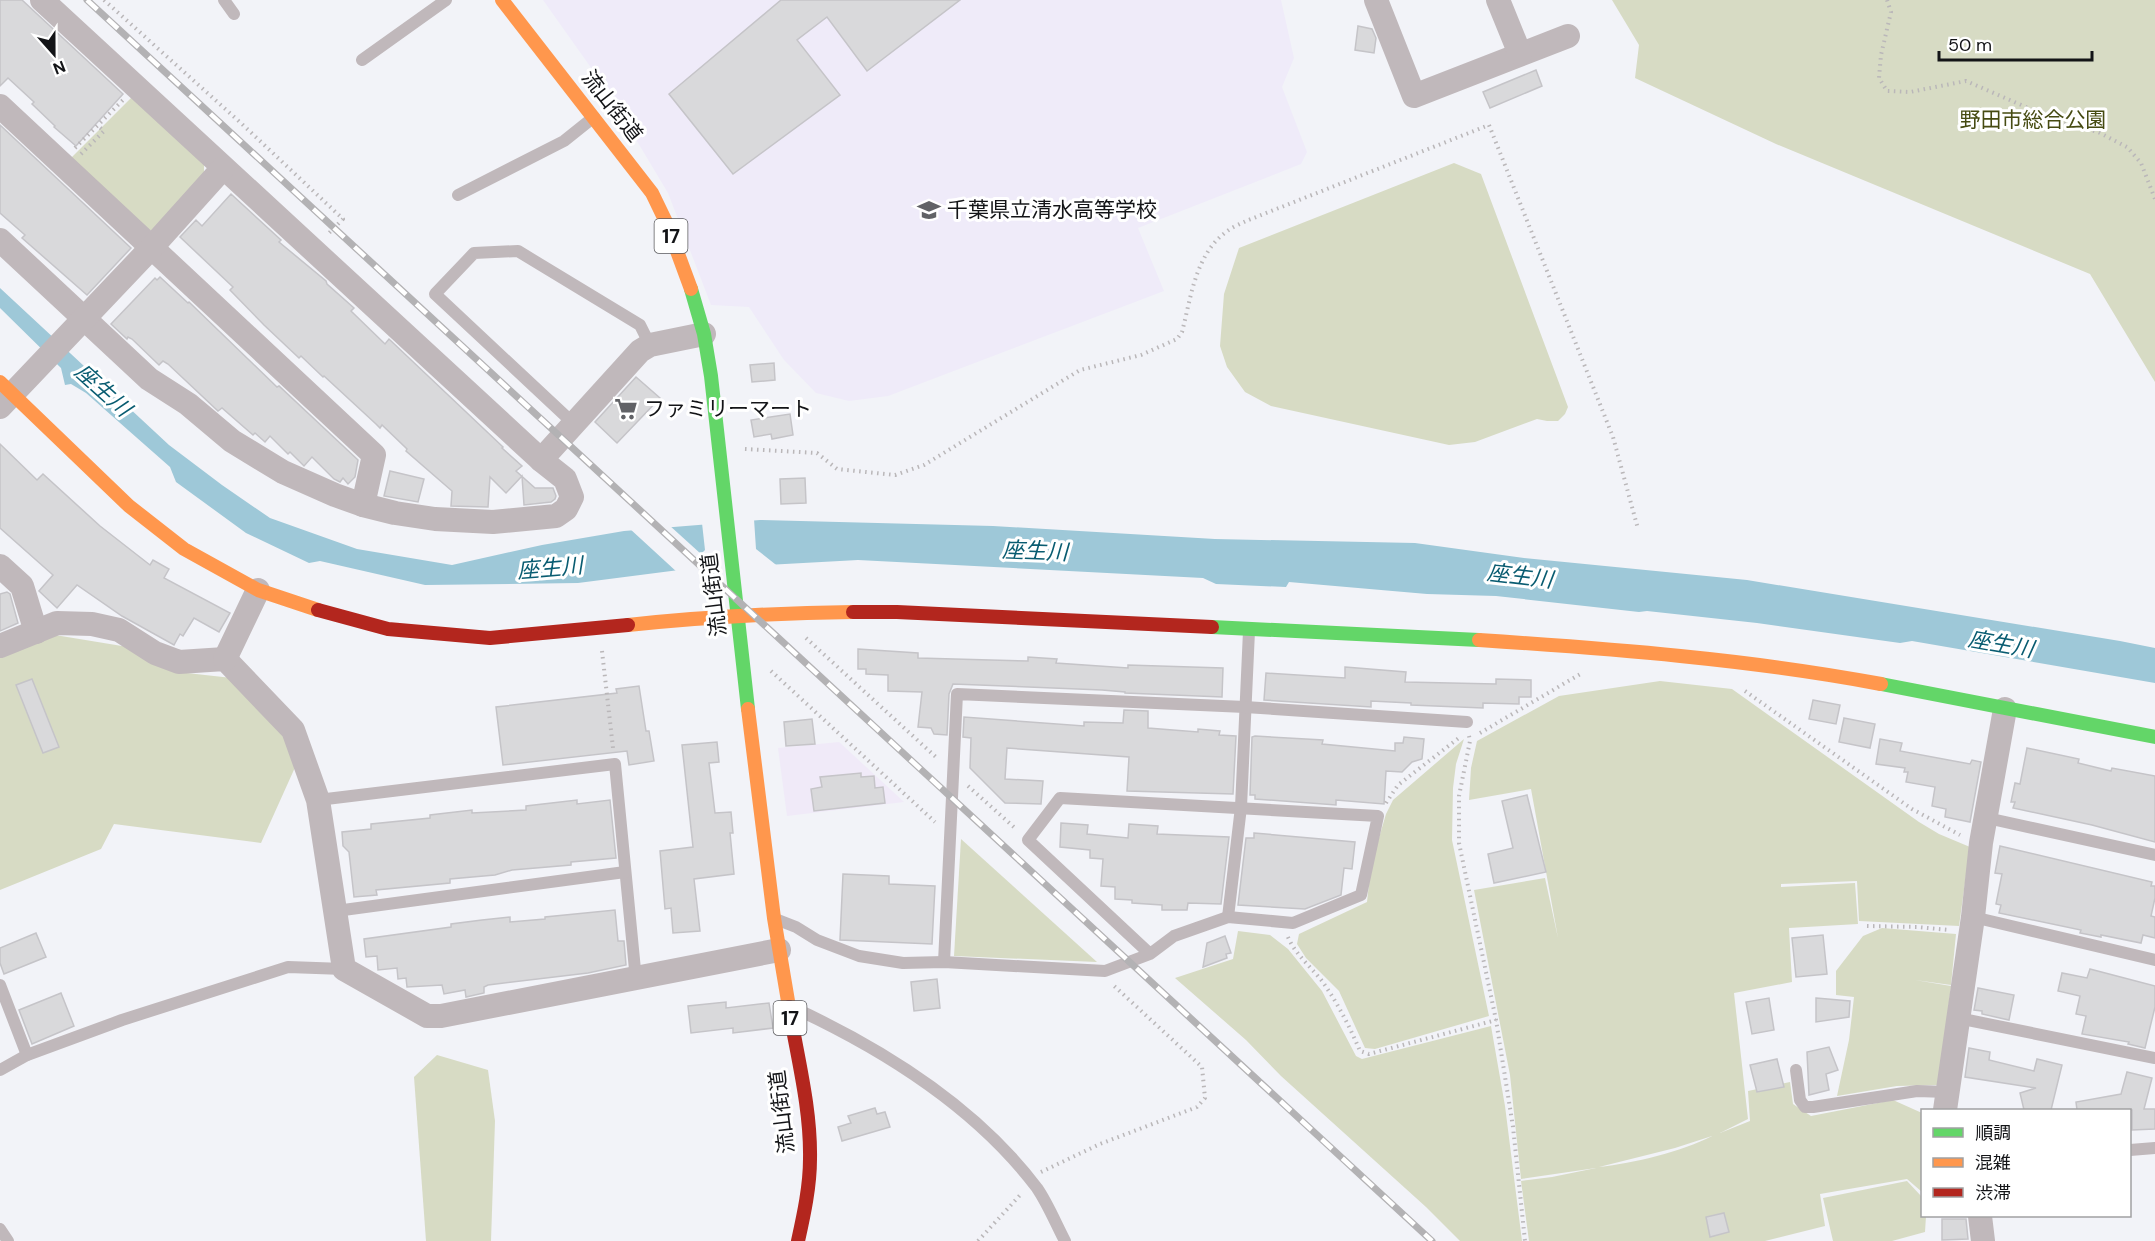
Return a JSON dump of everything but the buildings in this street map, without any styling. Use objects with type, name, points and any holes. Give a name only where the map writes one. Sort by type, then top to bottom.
[{"type":"street","points":[[0,240],[80,324],[149,379],[188,404],[232,441],[283,472],[363,505],[435,519],[493,522],[556,516],[566,509],[572,497],[565,479],[541,460],[223,168],[129,96],[42,0]]},
{"type":"street","name":"流山街道","points":[[502,0],[594,116],[652,194],[671,235],[704,333],[711,376],[734,592],[774,918],[806,1111],[810,1158],[806,1210],[798,1241]]},
{"type":"street","points":[[1376,0],[1414,96],[1568,36]]},
{"type":"street","points":[[1498,0],[1520,54]]},
{"type":"street","points":[[0,106],[71,162],[152,247],[374,454],[363,505]]},
{"type":"street","points":[[223,168],[30,376],[4,394],[129,506],[184,549],[258,590],[331,615],[388,629],[489,638],[684,619],[790,613],[897,612],[1444,638],[1643,651],[1839,676],[2155,737]]},
{"type":"street","points":[[541,460],[639,351],[650,345],[704,333]]},
{"type":"street","points":[[0,566],[22,586],[36,632]]},
{"type":"street","points":[[225,659],[258,590]]},
{"type":"street","points":[[0,646],[57,623],[92,624],[119,630],[155,653],[179,662],[225,659],[293,730],[318,800],[344,969],[427,1016],[441,1016],[636,980],[779,950]]},
{"type":"street","points":[[1946,1101],[1972,925],[1981,843],[2005,709]]},
{"type":"street","points":[[1980,1217],[1983,1241]]},
{"type":"lane","points":[[224,0],[234,14]]},
{"type":"lane","points":[[362,60],[446,0]]},
{"type":"lane","points":[[458,195],[564,141],[594,116]]},
{"type":"lane","points":[[573,423],[435,294],[474,253],[518,251],[640,325],[650,345]]},
{"type":"lane","points":[[1228,917],[1241,807],[1249,630]]},
{"type":"lane","points":[[944,962],[957,694],[1245,707],[1467,722]]},
{"type":"lane","points":[[318,800],[615,764],[636,980]]},
{"type":"lane","points":[[774,918],[796,927],[816,940],[859,956],[903,963],[944,962],[1105,971],[1150,954],[1174,936],[1228,917],[1293,923],[1361,895],[1378,816],[1060,798],[1028,840],[1150,954]]},
{"type":"lane","points":[[1987,818],[2155,855]]},
{"type":"lane","points":[[336,911],[625,872]]},
{"type":"lane","points":[[1972,925],[2155,960]]},
{"type":"lane","points":[[0,1070],[27,1055],[133,1017],[288,967],[344,969]]},
{"type":"lane","points":[[0,985],[27,1055]]},
{"type":"lane","points":[[788,1005],[841,1030],[905,1068],[997,1142],[1038,1190],[1065,1241]]},
{"type":"lane","points":[[1958,1018],[2155,1058]]},
{"type":"lane","points":[[1796,1070],[1800,1100],[1805,1107],[1917,1091],[1946,1101]]},
{"type":"lane","points":[[2131,1150],[2155,1148]]},
{"type":"lane","points":[[0,1229],[8,1241]]},
{"type":"path","points":[[104,0],[344,219],[313,250]]},
{"type":"path","points":[[1887,0],[1891,12],[1881,56],[1879,78],[1887,91],[1910,92],[1966,81],[2065,124],[2098,132],[2127,147],[2140,163],[2155,199]]},
{"type":"path","points":[[71,162],[98,126],[129,96]]},
{"type":"path","points":[[740,449],[817,453],[837,469],[895,475],[924,465],[1080,370],[1141,355],[1177,339],[1182,332],[1202,260],[1226,232],[1246,221],[1489,125],[1612,437],[1638,529]]},
{"type":"path","points":[[71,162],[104,131],[98,126]]},
{"type":"path","points":[[803,635],[1028,840]]},
{"type":"path","points":[[602,649],[615,764]]},
{"type":"path","points":[[770,670],[950,838]]},
{"type":"path","points":[[1737,686],[1912,808],[1953,833],[1981,843]]},
{"type":"path","points":[[1467,722],[1470,741],[1459,796],[1459,843],[1496,1020],[1514,1127],[1525,1241]]},
{"type":"path","points":[[1283,922],[1291,945],[1322,982],[1350,1029],[1360,1051],[1369,1054],[1496,1020]]},
{"type":"path","points":[[1868,926],[1972,925]]},
{"type":"path","points":[[978,1241],[1043,1170],[1100,1144],[1197,1107],[1204,1098],[1202,1067],[1111,983],[1105,971]]},
{"type":"shaded area","name":"千葉県立清水高等学校","points":[[543,0],[1281,0],[1294,58],[1282,87],[1307,152],[1301,164],[1138,228],[1164,291],[888,396],[849,401],[816,393],[784,360],[749,307],[711,305],[668,193],[604,86]]},
{"type":"shaded area","points":[[839,742],[904,802],[787,816],[778,748]]},
{"type":"green space","name":"野田市総合公園","points":[[1612,0],[2155,0],[2155,382],[2090,274],[1776,144],[1635,78],[1639,45]]},
{"type":"green space","points":[[134,95],[204,161],[204,176],[153,230],[144,231],[69,160]]},
{"type":"green space","points":[[1454,163],[1481,174],[1568,407],[1565,414],[1558,421],[1537,419],[1475,442],[1449,445],[1271,406],[1245,392],[1227,367],[1220,346],[1224,294],[1239,248]]},
{"type":"green space","points":[[55,635],[128,647],[178,672],[232,678],[279,728],[297,763],[261,843],[114,824],[101,849],[0,890],[0,658]]},
{"type":"green space","points":[[1660,681],[1732,689],[1919,822],[1939,834],[1970,847],[1959,926],[1859,921],[1857,881],[1781,884],[1781,887],[1855,883],[1858,924],[1789,928],[1792,982],[1734,993],[1748,1119],[1720,1133],[1750,1121],[1748,1091],[1790,1082],[1793,1104],[1811,1116],[1893,1100],[1921,1113],[1921,1191],[1907,1179],[1820,1194],[1825,1226],[1765,1241],[1529,1241],[1521,1181],[1596,1168],[1521,1179],[1510,1075],[1474,890],[1545,878],[1558,938],[1531,789],[1469,800],[1471,768],[1477,741],[1559,696]],"holes":[[[1712,1136],[1686,1147],[1627,1163],[1599,1167]]]},
{"type":"green space","points":[[1464,739],[1456,764],[1453,788],[1452,840],[1489,1016],[1375,1049],[1365,1048],[1339,991],[1306,958],[1297,944],[1299,934],[1367,902],[1371,865],[1386,814],[1393,800]]},
{"type":"green space","points":[[961,839],[1097,962],[954,956]]},
{"type":"green space","points":[[1882,928],[1956,934],[1951,985],[1915,980],[1951,986],[1939,1085],[1897,1086],[1837,1096],[1849,1040],[1854,997],[1836,995],[1836,971],[1863,936]]},
{"type":"green space","points":[[1238,931],[1270,935],[1288,949],[1322,991],[1356,1056],[1362,1059],[1491,1026],[1505,1106],[1522,1241],[1460,1241],[1426,1207],[1281,1076],[1246,1040],[1175,978],[1233,959]]},
{"type":"green space","points":[[437,1055],[488,1070],[495,1121],[491,1241],[426,1241],[414,1077]]},
{"type":"green space","points":[[1907,1181],[1921,1196],[1921,1217],[1926,1217],[1925,1232],[1892,1241],[1833,1241],[1823,1198]]},
{"type":"water","name":"座生川","points":[[0,288],[169,445],[222,485],[270,518],[357,549],[452,565],[542,545],[624,531],[760,520],[993,526],[1215,539],[1415,543],[1524,558],[1747,580],[2120,641],[2155,648],[2155,683],[1912,641],[1900,643],[1757,623],[1496,596],[1427,594],[1289,582],[1286,587],[1216,584],[1203,578],[858,560],[679,570],[578,583],[425,585],[320,561],[309,563],[246,533],[176,482],[170,467],[86,393],[71,384],[65,385],[61,368],[0,308]]},
{"type":"pier","points":[[754,519],[756,549],[780,568],[678,573],[629,528],[669,525],[701,554],[705,550],[702,523]]},
{"type":"railway","points":[[87,0],[1432,1241]]},
{"type":"traffic: fast","points":[[691,289],[704,334],[711,376],[748,709]]},
{"type":"traffic: fast","points":[[1212,627],[1479,640]]},
{"type":"traffic: fast","points":[[1881,684],[2155,737]]},
{"type":"traffic: slow","points":[[502,0],[652,193],[667,224],[691,289]]},
{"type":"traffic: slow","points":[[0,382],[129,506],[184,549],[258,590],[318,610]]},
{"type":"traffic: slow","points":[[628,625],[740,616],[853,612]]},
{"type":"traffic: slow","points":[[1479,640],[1731,661],[1881,684]]},
{"type":"traffic: slow","points":[[748,709],[774,918],[789,1007]]},
{"type":"traffic: jam","points":[[318,610],[388,629],[490,638],[628,625]]},
{"type":"traffic: jam","points":[[853,612],[897,612],[1212,627]]},
{"type":"traffic: jam","points":[[789,1007],[806,1101],[810,1140],[808,1190],[798,1241]]},
{"type":"place","name":"千葉県立清水高等学校","points":[[929,210]]},
{"type":"place","name":"ファミリーマート","points":[[626,409]]}]
